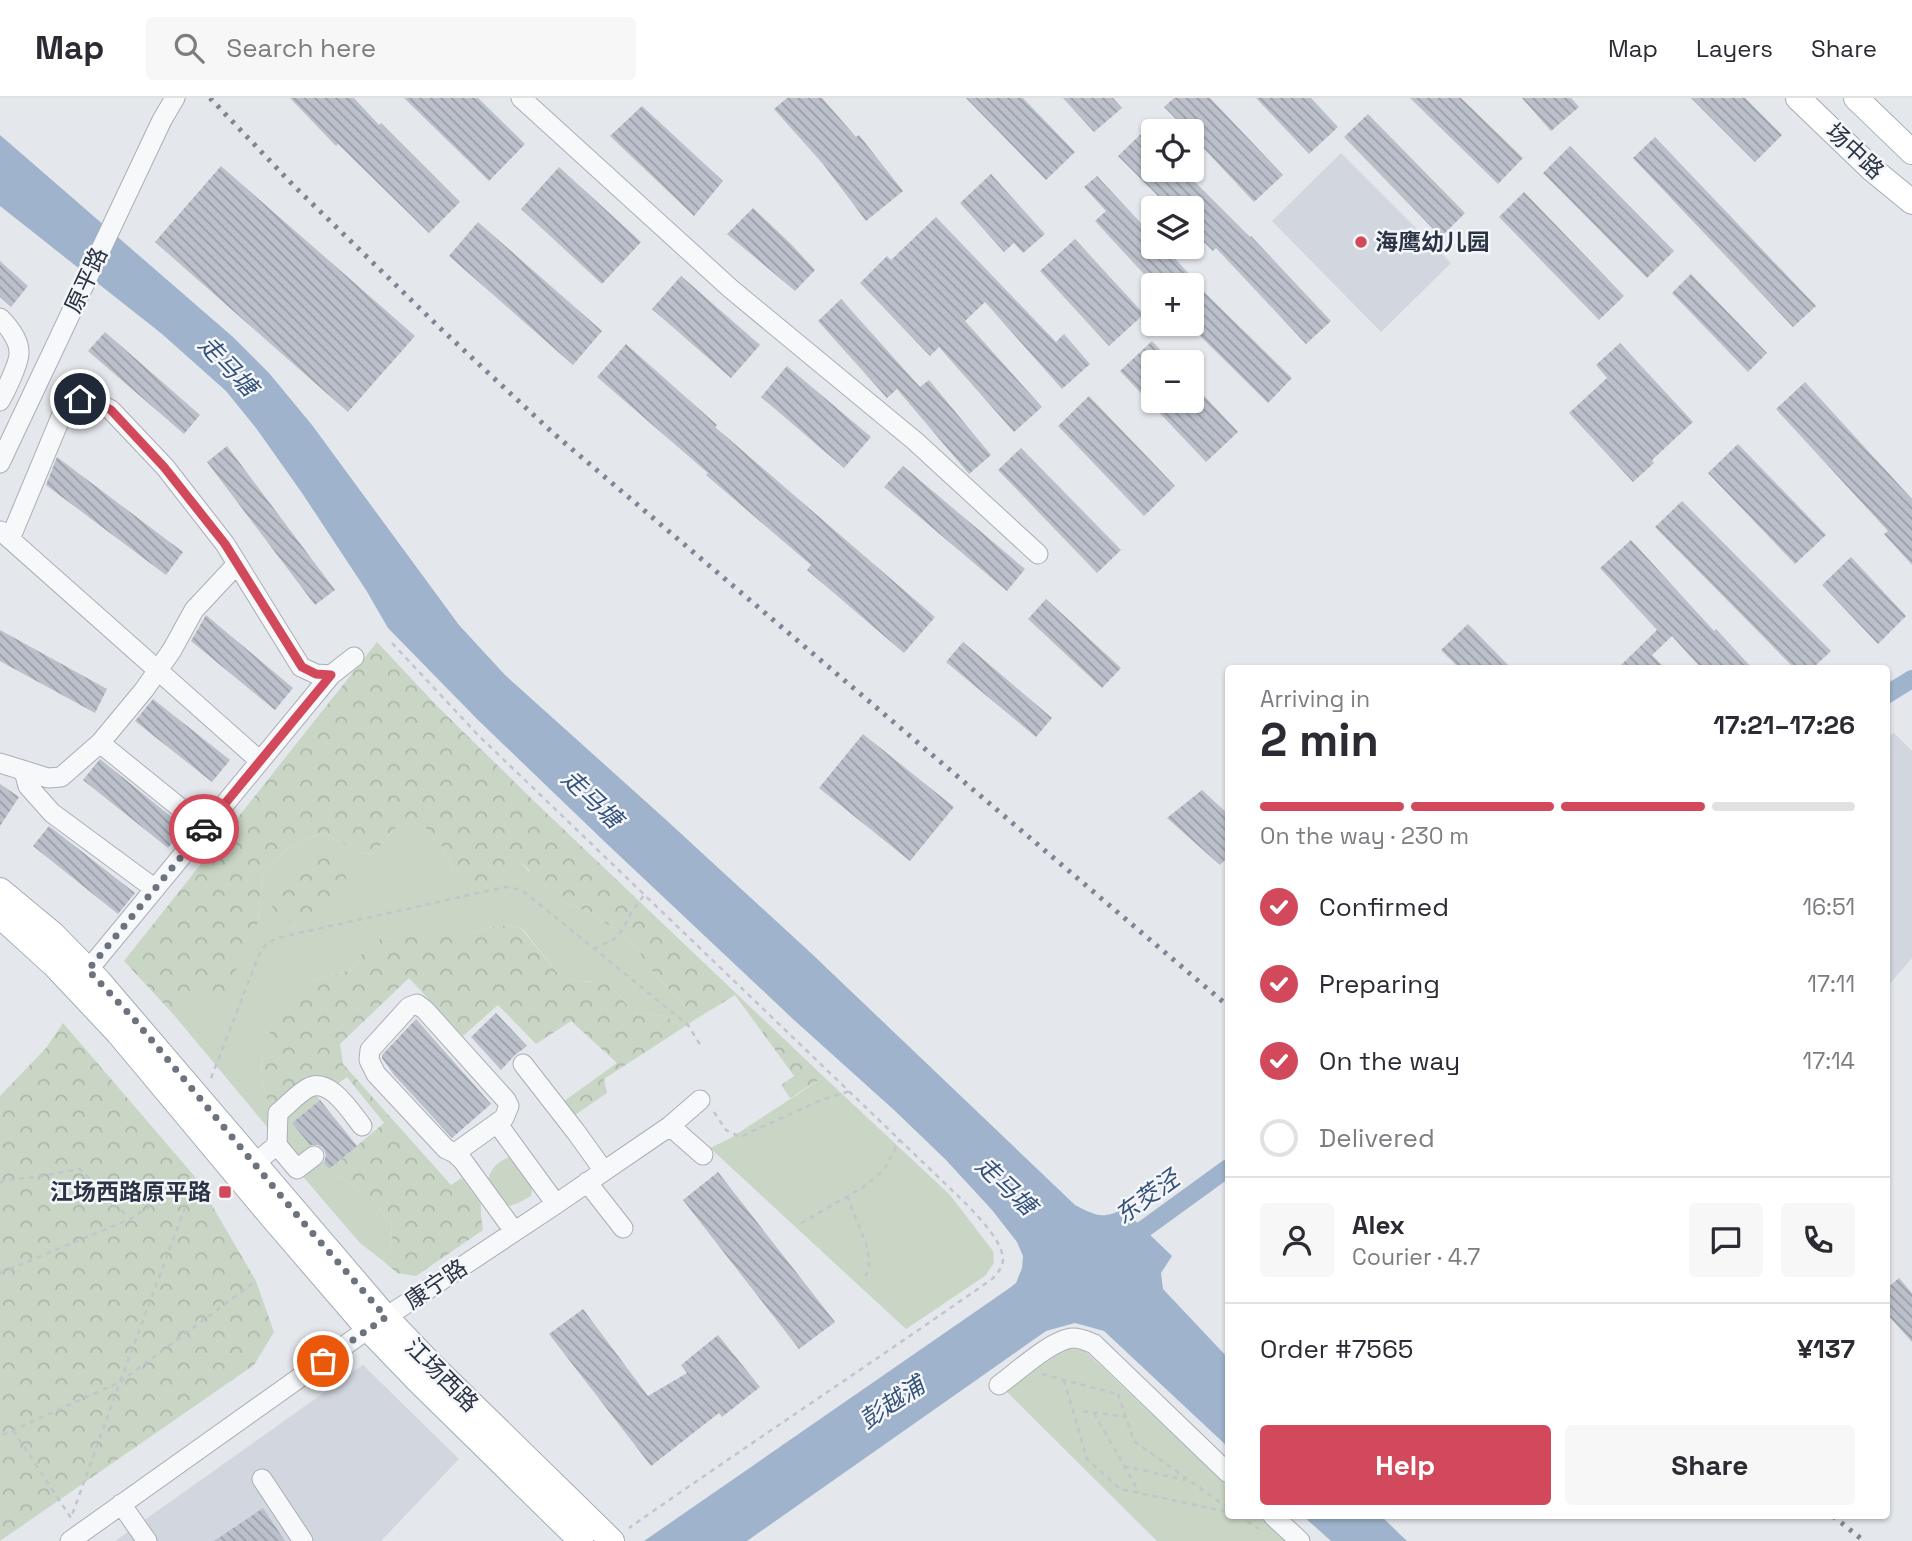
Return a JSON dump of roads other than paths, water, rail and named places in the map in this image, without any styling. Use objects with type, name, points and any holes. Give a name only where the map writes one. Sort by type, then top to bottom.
[{"type":"main road","name":"场中路","points":[[1798,98],[1873,170],[1912,202]]},
{"type":"main road","name":"场中路","points":[[1856,98],[1909,144]]},
{"type":"main road","points":[[1873,170],[1909,144]]},
{"type":"main road","name":"江场西路","points":[[0,890],[36,919],[134,1019],[254,1164],[377,1323]]},
{"type":"main road","name":"江场西路","points":[[0,916],[55,966],[101,1014],[285,1234],[377,1323],[441,1374],[597,1538]]},
{"type":"street","name":"原平路","points":[[0,463],[162,120],[176,98]]},
{"type":"street","points":[[521,98],[731,289],[915,441],[1038,554]]},
{"type":"street","points":[[0,318],[11,330],[20,353],[0,401]]},
{"type":"street","points":[[260,761],[5,535],[63,412],[80,399],[91,398],[111,410],[164,467],[225,544],[302,667],[316,674],[331,675]]},
{"type":"street","points":[[0,763],[48,778],[61,777],[100,744],[144,690],[172,650],[194,610],[237,564]]},
{"type":"street","points":[[88,970],[331,675],[354,657]]},
{"type":"street","points":[[100,744],[205,828]]},
{"type":"street","points":[[24,771],[28,786],[52,813],[155,889]]},
{"type":"street","points":[[455,1153],[504,1118],[509,1106],[425,1010],[416,1004],[409,1007],[370,1050],[369,1060],[376,1074],[446,1149],[455,1153],[514,1231]]},
{"type":"street","points":[[523,1064],[604,1171]]},
{"type":"street","points":[[314,1156],[297,1169],[277,1145],[278,1113],[310,1086],[335,1092],[362,1126]]},
{"type":"street","name":"康宁路","points":[[70,1541],[377,1323],[670,1126],[700,1100]]},
{"type":"street","points":[[497,1124],[556,1204]]},
{"type":"street","points":[[670,1126],[703,1155]]},
{"type":"street","points":[[254,1164],[277,1145]]},
{"type":"street","points":[[587,1182],[623,1228]]},
{"type":"street","points":[[999,1385],[1055,1344],[1071,1338],[1084,1339],[1094,1344],[1225,1470]]},
{"type":"street","points":[[262,1479],[303,1541]]},
{"type":"street","points":[[121,1504],[146,1541]]},
{"type":"street","points":[[1276,1519],[1300,1541]]},
{"type":"water","points":[[0,135],[233,337],[269,373],[312,425],[459,625],[505,675],[812,954],[1075,1205],[1099,1215],[1123,1209],[1172,1256],[1161,1273],[1163,1289],[1225,1355],[1225,1444],[1104,1331],[1075,1323],[1046,1331],[747,1541],[644,1541],[1016,1283],[1023,1256],[1017,1242],[945,1159],[606,843],[478,720],[388,628],[302,493],[226,391],[162,334],[0,206]]},
{"type":"water","points":[[1306,1519],[1384,1519],[1407,1541],[1331,1541]]},
{"type":"waterway","name":"东茭泾","points":[[1890,693],[1912,679]]},
{"type":"waterway","name":"东茭泾","points":[[1126,1242],[1225,1170]]},
{"type":"railway","points":[[210,98],[293,185],[553,433],[1225,1003]]},
{"type":"railway","points":[[1837,1519],[1864,1541]]},
{"type":"place","name":"海鹰幼儿园","points":[[1361,242]]},
{"type":"place","name":"江场西路原平路","points":[[225,1192]]},
{"type":"water label","name":"走马塘","points":[[228,366]]},
{"type":"water label","name":"走马塘","points":[[592,799]]},
{"type":"water label","name":"走马塘","points":[[1006,1186]]},
{"type":"water label","name":"彭越浦","points":[[892,1403]]}]
